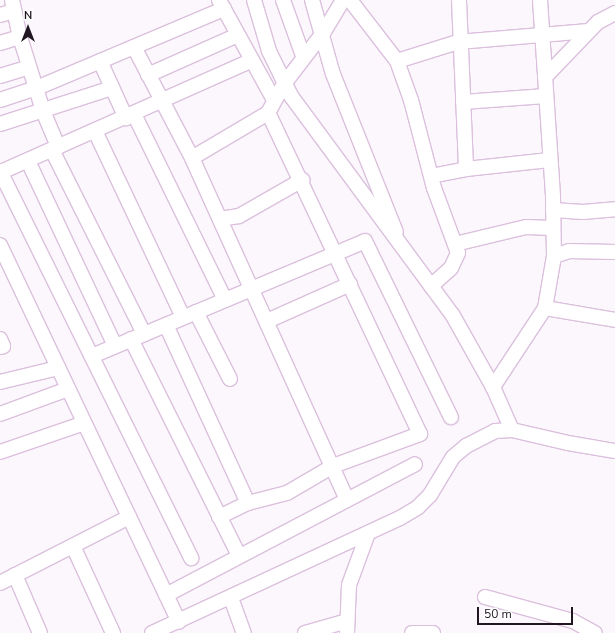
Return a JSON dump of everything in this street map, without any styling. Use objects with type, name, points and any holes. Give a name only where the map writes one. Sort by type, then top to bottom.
[{"type":"street","points":[[254,0],[269,50],[284,84],[452,314],[493,387],[512,430]]},
{"type":"street","points":[[283,0],[303,56]]},
{"type":"street","points":[[312,0],[323,33],[333,74],[381,190],[401,246]]},
{"type":"street","points":[[459,0],[466,169]]},
{"type":"street","points":[[493,387],[545,308],[554,256],[553,210],[540,0]]},
{"type":"street","points":[[192,158],[268,113],[284,84],[303,56],[323,33],[342,2],[397,61],[411,100],[431,176],[456,244],[457,260],[431,286]]},
{"type":"street","points":[[0,100],[36,88],[134,47],[221,4],[274,100]]},
{"type":"street","points":[[0,16],[13,6],[20,37],[55,149],[219,517],[239,556]]},
{"type":"street","points":[[545,77],[598,22],[615,13]]},
{"type":"street","points":[[397,61],[461,42],[589,31]]},
{"type":"street","points":[[148,75],[238,35]]},
{"type":"street","points":[[0,43],[20,37]]},
{"type":"street","points":[[134,47],[192,158],[333,466],[347,500]]},
{"type":"street","points":[[191,558],[0,172],[162,102],[252,60]]},
{"type":"street","points":[[100,61],[112,88],[130,116],[225,300]]},
{"type":"street","points":[[0,76],[29,67]]},
{"type":"street","points":[[0,124],[112,88]]},
{"type":"street","points":[[463,102],[546,96]]},
{"type":"street","points":[[219,517],[248,503],[287,493],[333,466],[420,434],[302,180],[268,113]]},
{"type":"street","points":[[95,131],[190,315],[230,379]]},
{"type":"street","points":[[431,176],[466,169],[550,160]]},
{"type":"street","points":[[28,161],[115,346]]},
{"type":"street","points":[[220,219],[239,216],[302,180]]},
{"type":"street","points":[[553,210],[583,212],[615,209]]},
{"type":"street","points":[[456,244],[526,227],[553,228]]},
{"type":"street","points":[[92,356],[365,241],[450,417]]},
{"type":"street","points":[[0,245],[179,622]]},
{"type":"street","points":[[554,256],[569,251],[615,252]]},
{"type":"street","points":[[267,321],[350,284]]},
{"type":"street","points":[[545,308],[615,320]]},
{"type":"street","points":[[166,325],[248,503]]},
{"type":"street","points":[[0,339],[3,346],[0,347]]},
{"type":"street","points":[[0,382],[58,368]]},
{"type":"street","points":[[0,414],[68,389]]},
{"type":"street","points":[[0,452],[84,423]]},
{"type":"street","points":[[160,632],[368,533],[418,507],[430,495],[453,457],[466,446],[495,431],[512,430],[568,443],[615,451]]},
{"type":"street","points":[[166,595],[416,464]]},
{"type":"street","points":[[0,583],[129,517]]},
{"type":"street","points":[[305,633],[347,627],[349,585],[368,533]]},
{"type":"street","points":[[73,546],[113,633]]},
{"type":"street","points":[[15,575],[40,633]]},
{"type":"street","points":[[485,597],[573,621],[594,633]]},
{"type":"street","points":[[231,598],[244,633]]},
{"type":"street","points":[[412,633],[433,633]]}]
